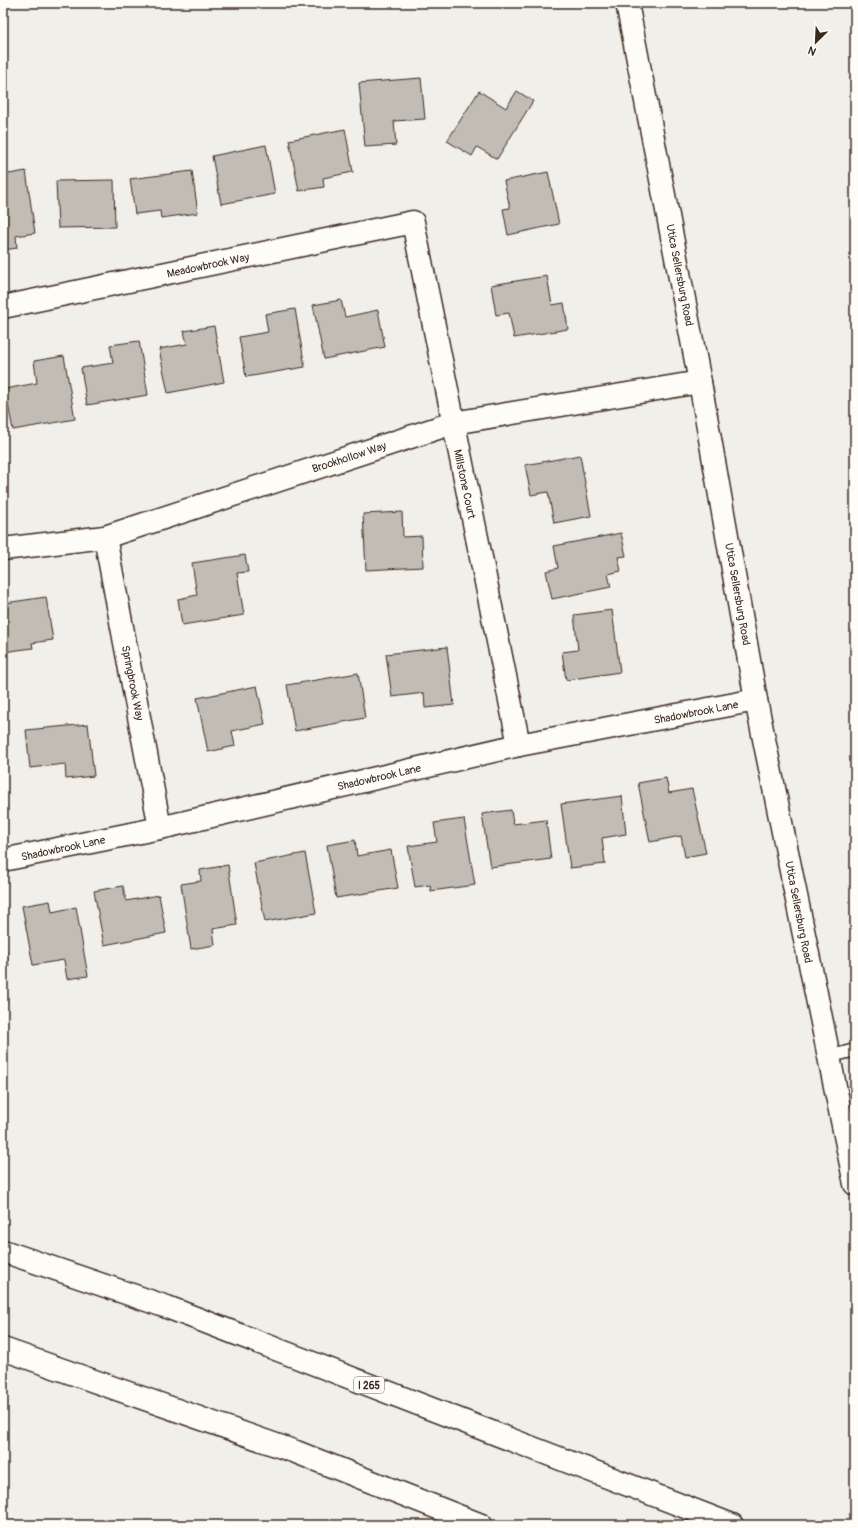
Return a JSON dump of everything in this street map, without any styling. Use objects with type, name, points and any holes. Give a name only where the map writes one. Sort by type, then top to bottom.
[{"type":"main road","name":"Utica Sellersburg Road","points":[[627,3],[700,382],[756,700],[855,1184]]},
{"type":"main road","name":"Meadowbrook Way","points":[[3,307],[412,222]]},
{"type":"main road","name":"Millstone Court","points":[[412,222],[519,745]]},
{"type":"main road","name":"Brookhollow Way","points":[[3,549],[105,537],[453,423],[700,382]]},
{"type":"main road","name":"Springbrook Way","points":[[105,537],[160,828]]},
{"type":"main road","name":"Shadowbrook Lane","points":[[3,860],[160,828],[519,745],[756,700]]},
{"type":"main road","name":"I 265","points":[[3,1251],[167,1306],[732,1525]]},
{"type":"main road","points":[[3,1349],[296,1452],[481,1525]]},
{"type":"lane","points":[[828,1057],[855,1050]]},
{"type":"building","points":[[421,78],[425,119],[394,121],[396,145],[365,147],[359,83]]},
{"type":"building","points":[[479,91],[506,108],[517,91],[533,101],[497,159],[477,147],[472,156],[447,141]]},
{"type":"building","points":[[345,129],[353,172],[323,178],[324,187],[299,191],[289,140]]},
{"type":"building","points":[[266,145],[275,194],[221,204],[212,156]]},
{"type":"building","points":[[26,171],[35,233],[16,236],[17,248],[3,250],[3,175]]},
{"type":"building","points":[[192,171],[198,213],[161,218],[160,211],[135,214],[130,179]]},
{"type":"building","points":[[548,172],[559,224],[508,235],[503,209],[510,208],[504,181]]},
{"type":"building","points":[[114,180],[115,227],[58,228],[56,181]]},
{"type":"building","points":[[547,276],[552,305],[564,303],[568,329],[514,338],[509,313],[496,315],[491,285]]},
{"type":"building","points":[[341,300],[345,317],[378,310],[385,347],[324,359],[313,305]]},
{"type":"building","points":[[295,309],[305,367],[246,377],[239,337],[268,332],[265,314]]},
{"type":"building","points":[[214,326],[224,382],[168,393],[159,349],[187,344],[184,331]]},
{"type":"building","points":[[139,341],[148,395],[87,405],[81,368],[113,363],[110,345]]},
{"type":"building","points":[[64,356],[75,419],[13,430],[5,389],[37,383],[34,361]]},
{"type":"building","points":[[580,455],[591,516],[554,523],[548,492],[531,495],[525,465]]},
{"type":"building","points":[[402,512],[403,537],[422,536],[423,567],[366,570],[363,514]]},
{"type":"building","points":[[621,533],[626,556],[618,557],[621,571],[608,574],[611,587],[552,599],[546,571],[558,568],[554,546]]},
{"type":"building","points":[[245,555],[248,572],[237,573],[244,615],[182,625],[178,599],[197,595],[192,563]]},
{"type":"building","points":[[46,597],[53,640],[32,643],[33,648],[3,652],[3,607],[6,607],[5,603]]},
{"type":"building","points":[[612,610],[620,672],[566,680],[562,652],[578,650],[574,615]]},
{"type":"building","points":[[447,647],[454,705],[425,708],[424,693],[392,697],[386,654]]},
{"type":"building","points":[[358,673],[365,718],[295,731],[287,685]]},
{"type":"building","points":[[257,686],[265,724],[232,731],[235,746],[208,752],[197,698]]},
{"type":"building","points":[[88,724],[94,776],[66,779],[65,764],[30,768],[26,730]]},
{"type":"building","points":[[666,778],[669,793],[692,789],[706,853],[685,857],[681,836],[650,842],[638,783]]},
{"type":"building","points":[[622,796],[626,834],[602,838],[605,864],[570,868],[561,804]]},
{"type":"building","points":[[511,810],[513,824],[546,820],[551,859],[490,867],[482,814]]},
{"type":"building","points":[[464,819],[475,885],[431,891],[430,885],[415,887],[408,846],[437,842],[434,823]]},
{"type":"building","points":[[355,840],[357,856],[391,850],[398,888],[336,898],[327,845]]},
{"type":"building","points":[[305,853],[316,913],[265,922],[254,863]]},
{"type":"building","points":[[228,865],[237,925],[213,929],[215,945],[191,949],[181,884],[201,881],[200,870]]},
{"type":"building","points":[[123,886],[126,901],[159,895],[166,933],[104,945],[94,891]]},
{"type":"building","points":[[50,901],[52,912],[76,907],[88,976],[67,979],[64,960],[33,965],[22,906]]},
{"type":"building","points":[[3,933],[9,967],[3,968]]}]
